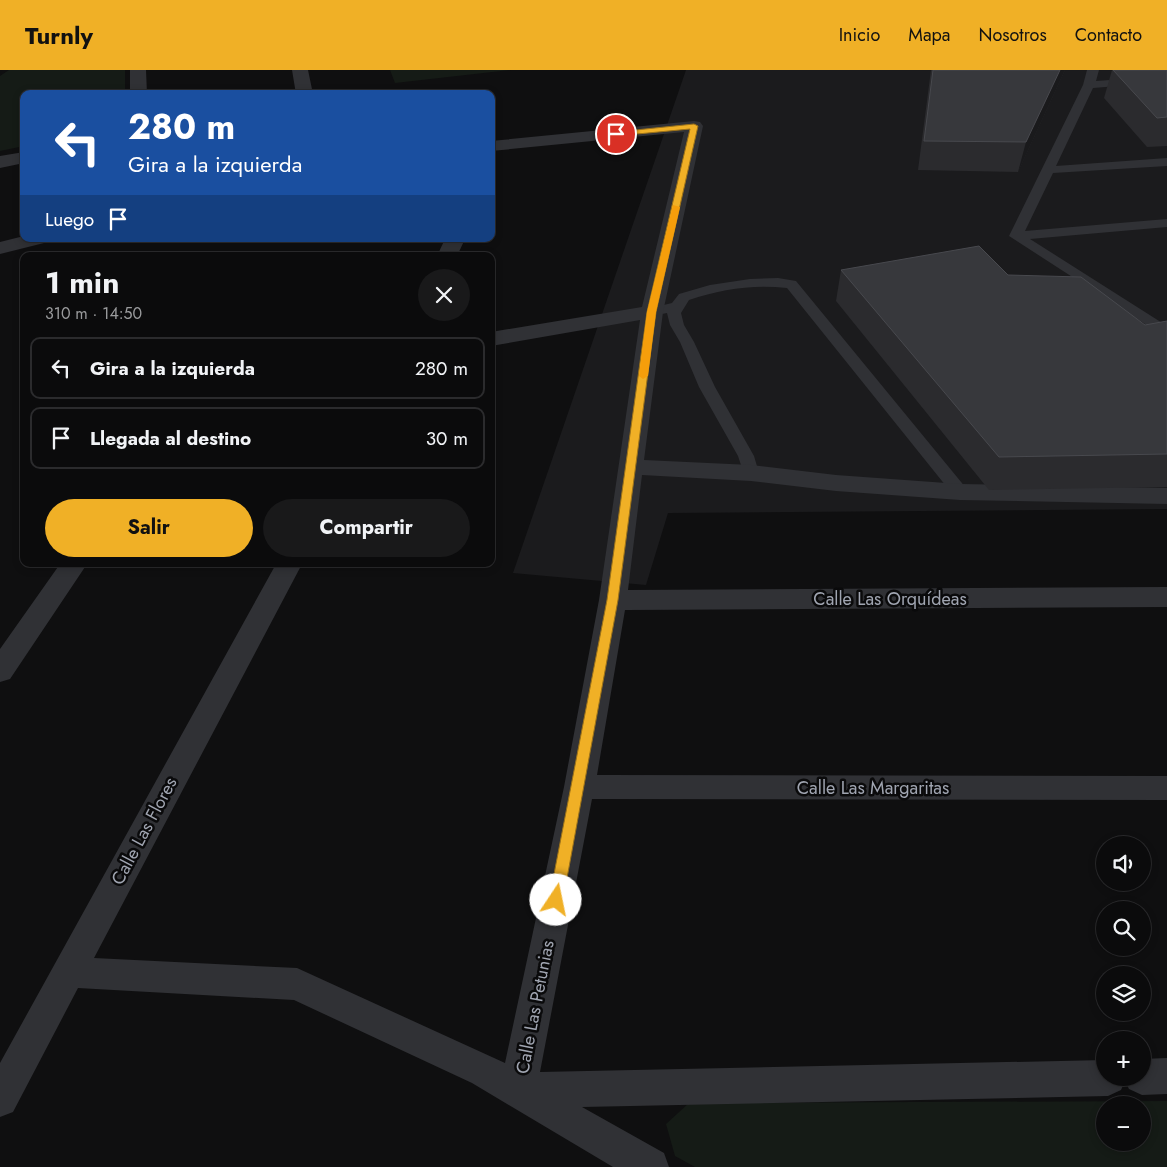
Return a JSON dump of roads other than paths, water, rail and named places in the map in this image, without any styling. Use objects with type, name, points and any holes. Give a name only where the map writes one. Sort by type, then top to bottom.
[{"type":"street","points":[[138,70],[139,90]]},
{"type":"street","points":[[300,70],[304,90]]},
{"type":"street","name":"Calle Las Petunias","points":[[495,151],[694,126],[665,309],[632,467],[613,600],[579,787],[518,1090]]},
{"type":"street","points":[[0,162],[20,158]]},
{"type":"street","points":[[0,248],[25,242]]},
{"type":"street","points":[[495,338],[665,309]]},
{"type":"street","points":[[632,467],[751,473],[836,483],[960,492],[1167,496]]},
{"type":"street","points":[[0,671],[72,567]]},
{"type":"street","name":"Calle Las Flores","points":[[0,1099],[287,567]]},
{"type":"street","name":"Calle Las Orquídeas","points":[[613,600],[1167,597]]},
{"type":"street","name":"Calle Las Margaritas","points":[[579,787],[1167,788]]},
{"type":"street","points":[[68,972],[298,984],[485,1071],[650,1167]]},
{"type":"street","points":[[1151,1077],[1167,1076]]},
{"type":"street","points":[[518,1090],[1096,1078]]},
{"type":"lane","points":[[1016,236],[1089,85],[1093,70]]},
{"type":"lane","points":[[1089,85],[1167,79]]},
{"type":"lane","points":[[1048,170],[1167,162]]},
{"type":"lane","points":[[1016,236],[1167,223]]},
{"type":"lane","points":[[1016,236],[1167,332]]},
{"type":"lane","points":[[665,309],[684,297],[730,285],[768,281],[791,284],[960,492]]},
{"type":"lane","points":[[665,309],[674,313],[676,325],[687,342],[706,387],[746,456],[751,473]]},
{"type":"lane","points":[[1152,323],[1167,321]]}]
